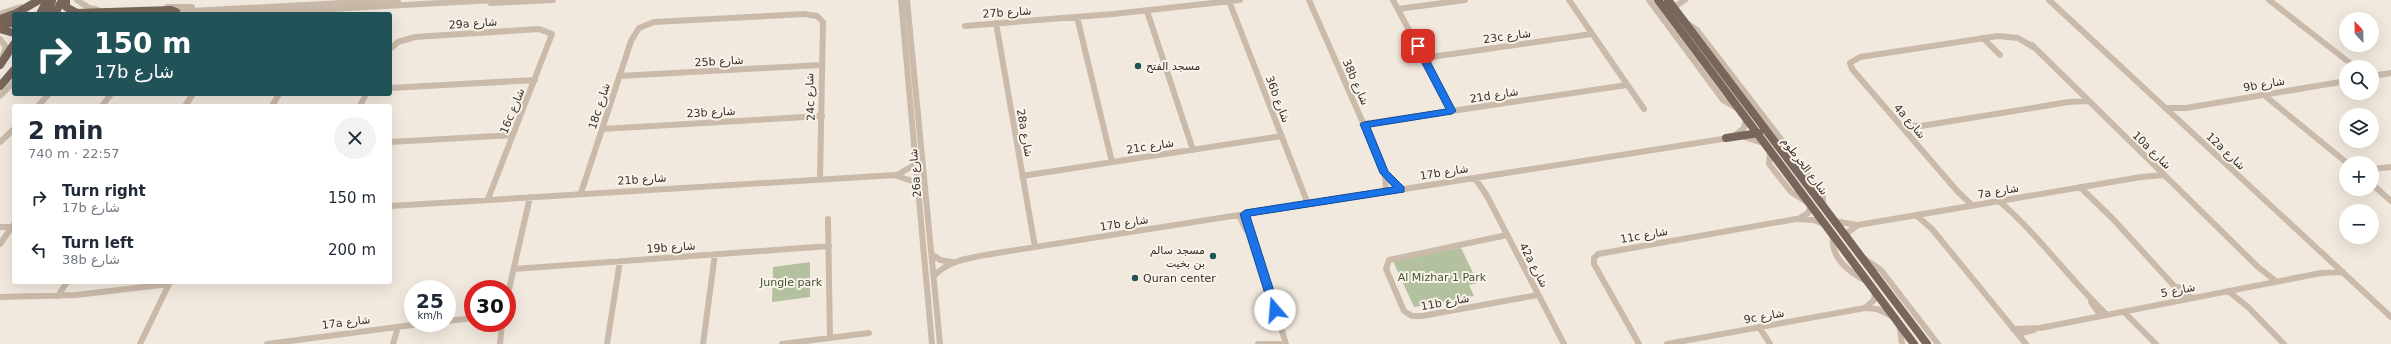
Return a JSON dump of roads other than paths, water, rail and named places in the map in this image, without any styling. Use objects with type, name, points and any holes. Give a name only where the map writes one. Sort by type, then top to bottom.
[{"type":"main road","points":[[18,12],[39,0]]},
{"type":"main road","points":[[41,12],[47,0]]},
{"type":"main road","points":[[48,12],[53,0]]},
{"type":"main road","points":[[56,12],[62,0]]},
{"type":"main road","points":[[66,0],[66,7],[75,12]]},
{"type":"main road","name":"شارع الخرطوم","points":[[1658,0],[1740,110],[1755,133],[1914,344]]},
{"type":"main road","name":"شارع الخرطوم","points":[[1668,0],[1798,175],[1927,344]]},
{"type":"main road","points":[[108,12],[170,10],[176,12]]},
{"type":"main road","points":[[0,19],[12,15]]},
{"type":"main road","points":[[0,27],[12,24]]},
{"type":"main road","points":[[0,27],[12,31]]},
{"type":"main road","points":[[0,65],[12,47]]},
{"type":"main road","points":[[0,68],[12,53]]},
{"type":"main road","points":[[0,86],[12,73]]},
{"type":"main road","points":[[1726,138],[1755,133],[1763,135],[1790,169],[1798,175]]},
{"type":"street","points":[[0,14],[18,8],[33,0]]},
{"type":"street","points":[[77,0],[92,9],[106,10],[319,0]]},
{"type":"street","points":[[176,12],[398,0]]},
{"type":"street","points":[[272,12],[495,0]]},
{"type":"street","points":[[357,7],[368,10],[553,0]]},
{"type":"street","name":"26a شارع","points":[[901,0],[932,344]]},
{"type":"street","name":"26a شارع","points":[[907,0],[935,275],[940,344]]},
{"type":"street","name":"27b شارع","points":[[966,26],[1077,17],[1240,0]]},
{"type":"street","name":"38b شارع","points":[[1309,0],[1385,173],[1386,191]]},
{"type":"street","points":[[1393,0],[1452,111]]},
{"type":"street","points":[[1398,9],[1465,0]]},
{"type":"street","points":[[1569,0],[1644,109]]},
{"type":"street","points":[[1649,0],[1723,100],[1740,110]]},
{"type":"street","points":[[1676,10],[1679,3],[1684,0]]},
{"type":"street","name":"12a شارع","points":[[2049,0],[2391,316]]},
{"type":"street","points":[[2269,0],[2345,60]]},
{"type":"street","name":"36b شارع","points":[[1229,1],[1308,204]]},
{"type":"street","points":[[335,12],[344,8]]},
{"type":"street","points":[[318,9],[322,12]]},
{"type":"street","points":[[298,12],[304,10]]},
{"type":"street","points":[[1147,10],[1193,150]]},
{"type":"street","name":"18c شارع","points":[[581,193],[619,76],[635,33],[640,27],[654,22],[804,14],[817,16]]},
{"type":"street","name":"24c شارع","points":[[817,16],[823,22],[820,65],[822,116],[820,180]]},
{"type":"street","points":[[1077,17],[1112,162]]},
{"type":"street","points":[[0,19],[12,19]]},
{"type":"street","name":"28a شارع","points":[[996,23],[1034,247]]},
{"type":"street","points":[[1685,23],[1697,31],[1820,190],[1823,196],[1823,207]]},
{"type":"street","name":"29a شارع","points":[[392,47],[398,42],[415,37],[539,29],[549,32]]},
{"type":"street","name":"16c شارع","points":[[488,199],[552,38],[549,32]]},
{"type":"street","name":"23c شارع","points":[[1424,58],[1592,34]]},
{"type":"street","name":"10a شارع","points":[[1983,38],[1998,36],[2019,38],[2033,47],[2274,282]]},
{"type":"street","points":[[1983,38],[2000,55]]},
{"type":"street","name":"4a شارع","points":[[1971,206],[1852,69],[1850,63],[1860,57],[1983,38]]},
{"type":"street","points":[[0,39],[6,48],[0,60]]},
{"type":"street","name":"25b شارع","points":[[619,76],[820,65]]},
{"type":"street","points":[[2379,75],[2391,73]]},
{"type":"street","points":[[392,88],[535,80]]},
{"type":"street","name":"9b شارع","points":[[2170,113],[2186,108],[2339,82]]},
{"type":"street","points":[[0,96],[12,84]]},
{"type":"street","name":"21d شارع","points":[[1364,124],[1627,85]]},
{"type":"street","points":[[2267,94],[2339,156]]},
{"type":"street","points":[[40,104],[47,96]]},
{"type":"street","points":[[1905,131],[1921,126],[2086,99]]},
{"type":"street","name":"9b شارع","points":[[2165,108],[2186,108]]},
{"type":"street","name":"23b شارع","points":[[602,129],[822,116]]},
{"type":"street","name":"17b شارع","points":[[1726,138],[1742,131],[1746,119]]},
{"type":"street","points":[[1901,126],[1921,126]]},
{"type":"street","points":[[0,142],[12,131]]},
{"type":"street","points":[[392,142],[514,135]]},
{"type":"street","name":"21c شارع","points":[[1022,176],[1282,136]]},
{"type":"street","name":"17b شارع","points":[[935,275],[941,268],[953,263],[1034,247],[1726,138],[1746,137],[1763,143]]},
{"type":"street","name":"21b شارع","points":[[895,175],[916,164]]},
{"type":"street","points":[[2379,169],[2391,167]]},
{"type":"street","name":"38b شارع","points":[[1385,173],[1401,189]]},
{"type":"street","name":"7a شارع","points":[[1833,220],[1858,225],[2162,173]]},
{"type":"street","name":"21b شارع","points":[[392,206],[581,193],[895,175],[908,178],[918,183]]},
{"type":"street","name":"42a شارع","points":[[1477,177],[1564,344]]},
{"type":"street","points":[[2082,187],[2189,299]]},
{"type":"street","points":[[2379,190],[2391,201]]},
{"type":"street","points":[[511,280],[530,197]]},
{"type":"street","points":[[2006,200],[2014,214]]},
{"type":"street","points":[[1999,201],[2014,214],[2104,315]]},
{"type":"street","name":"11c شارع","points":[[1640,344],[1594,264],[1594,258],[1598,254],[1796,219],[1805,216],[1809,204]]},
{"type":"street","points":[[1242,214],[1286,344],[1258,344]]},
{"type":"street","points":[[1920,215],[2026,344]]},
{"type":"street","points":[[828,219],[830,338]]},
{"type":"street","name":"11c شارع","points":[[1796,219],[1813,220],[1824,224]]},
{"type":"street","points":[[1847,239],[1850,229],[1858,225]]},
{"type":"street","points":[[0,227],[12,226]]},
{"type":"street","points":[[0,244],[12,227]]},
{"type":"street","name":"11b شارع","points":[[1508,237],[1475,242],[1389,260],[1386,269],[1404,311],[1412,316],[1422,316],[1538,295]]},
{"type":"street","name":"19b شارع","points":[[514,268],[829,246]]},
{"type":"street","points":[[703,344],[715,254]]},
{"type":"street","points":[[933,255],[940,260],[953,263]]},
{"type":"street","points":[[1860,256],[1881,270],[1938,344]]},
{"type":"street","points":[[607,344],[620,261]]},
{"type":"street","name":"شارع 5","points":[[2321,273],[2338,267]]},
{"type":"street","name":"شارع 5","points":[[2016,332],[2321,273],[2343,272]]},
{"type":"street","points":[[58,296],[67,284]]},
{"type":"street","points":[[0,297],[58,296],[161,284]]},
{"type":"street","points":[[140,344],[170,284]]},
{"type":"street","points":[[2231,291],[2284,344]]},
{"type":"street","points":[[1864,308],[1874,300],[1875,292]]},
{"type":"street","name":"9c شارع","points":[[1667,344],[1864,308],[1877,309],[1897,321]]},
{"type":"street","points":[[2127,311],[2156,344]]},
{"type":"street","points":[[1897,321],[1902,344]]},
{"type":"street","name":"17a شارع","points":[[267,344],[404,326]]},
{"type":"street","points":[[393,344],[398,327]]},
{"type":"street","points":[[1759,327],[1770,344]]},
{"type":"street","points":[[500,344],[501,332]]},
{"type":"street","points":[[782,344],[869,333]]},
{"type":"place","name":"مسجد الفتح","points":[[1138,66]]},
{"type":"place","name":"مسجد سالم بن بخيت","points":[[1213,256]]},
{"type":"place","name":"Quran center","points":[[1135,278]]},
{"type":"park label","name":"Al Mizhar 1 Park","points":[[1442,277]]},
{"type":"park label","name":"Jungle park","points":[[791,282]]}]
